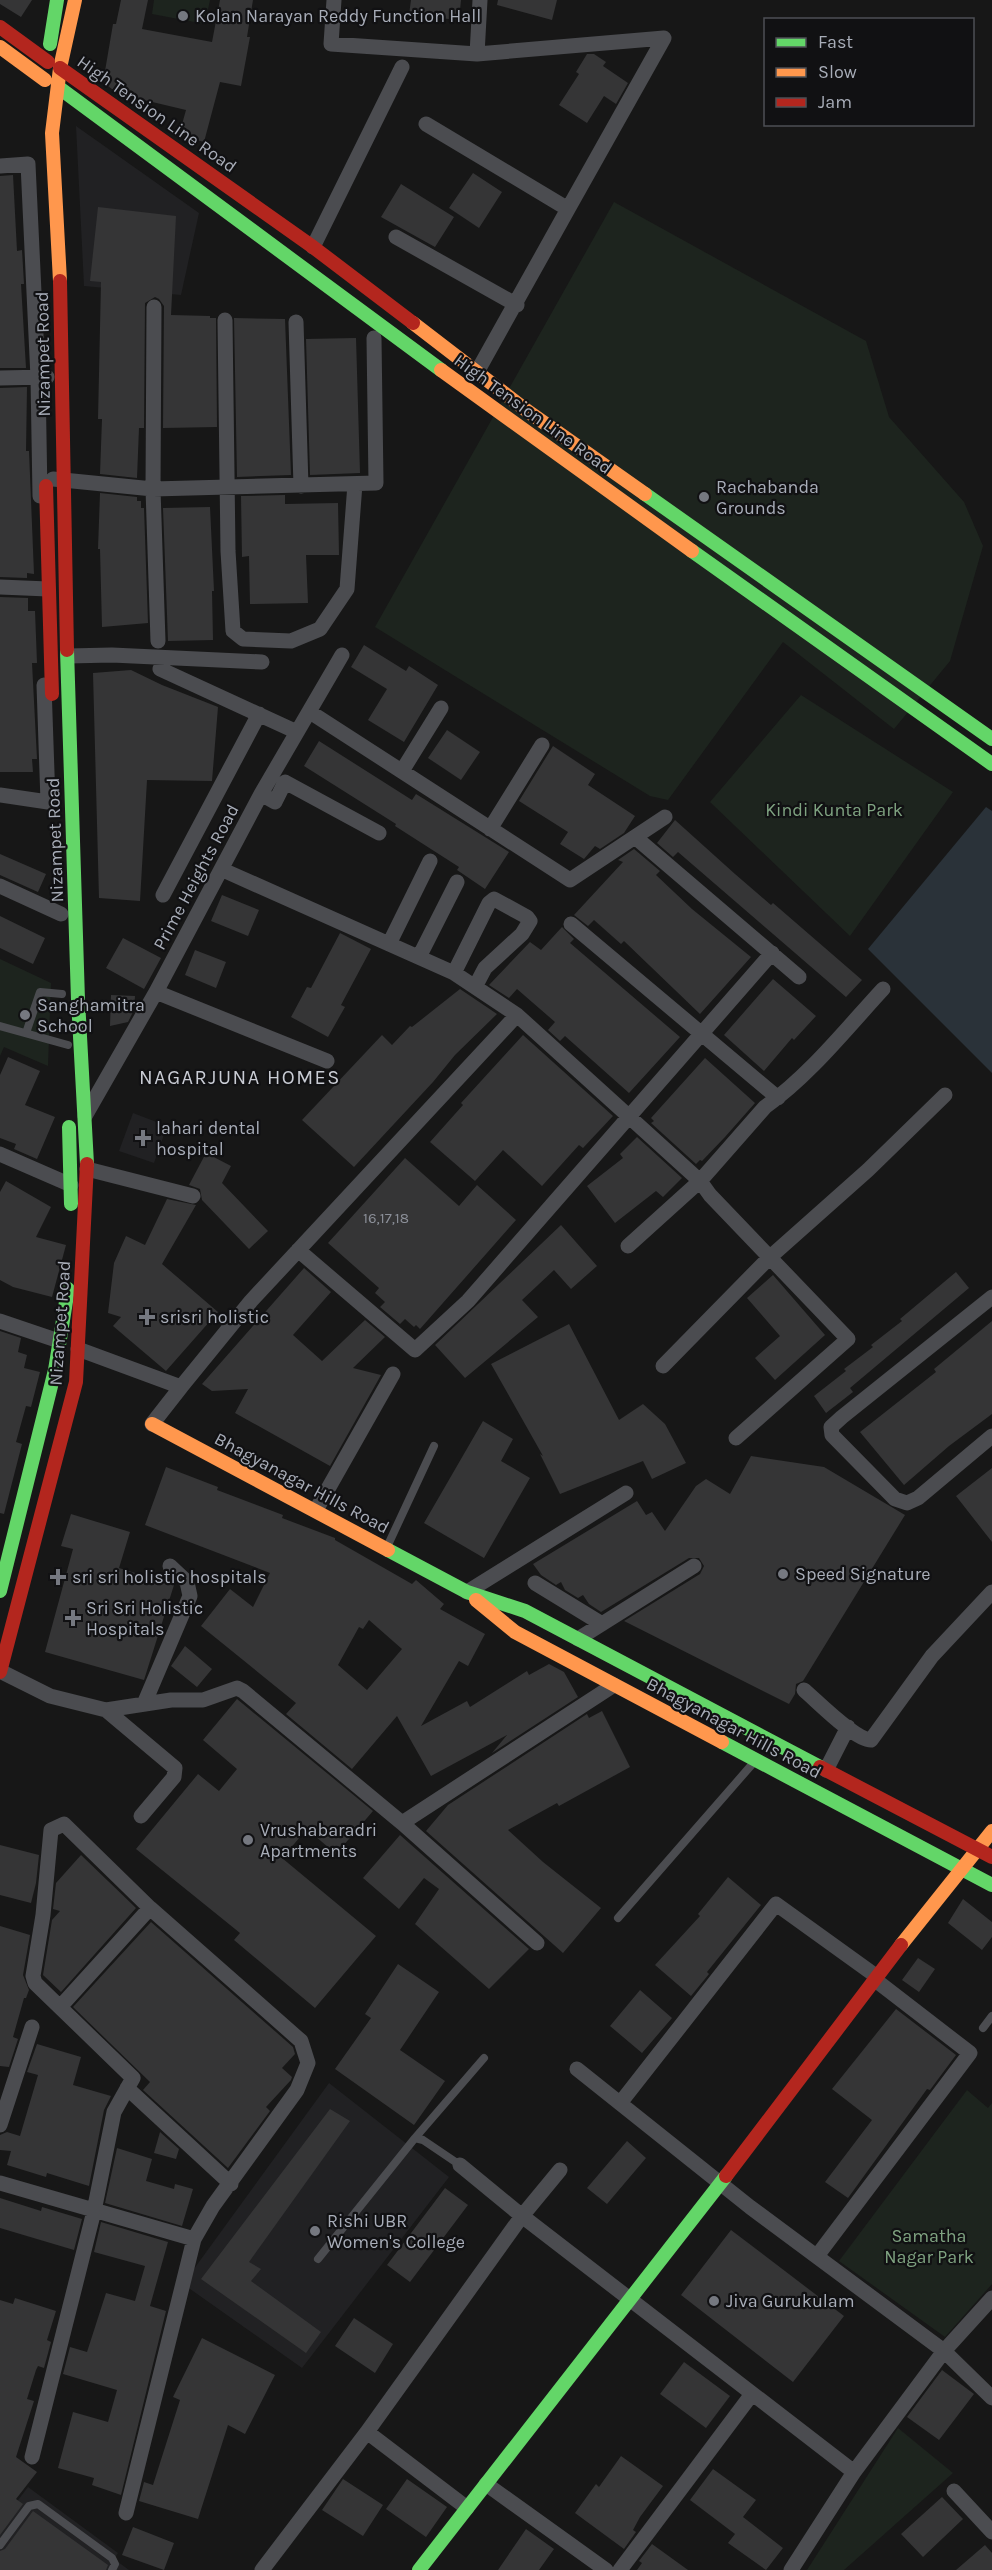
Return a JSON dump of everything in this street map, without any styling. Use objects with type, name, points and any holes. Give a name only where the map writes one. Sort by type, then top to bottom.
[{"type":"main road","name":"Nizampet Road","points":[[0,1671],[76,1382],[87,1169],[78,1000],[62,480],[62,324],[52,133],[58,87],[54,65],[57,0]]},
{"type":"main road","name":"Nizampet Road","points":[[58,815],[44,590],[46,478],[42,377],[40,110],[45,80],[54,65],[75,0]]},
{"type":"main road","name":"High Tension Line Road","points":[[0,27],[313,247],[536,417],[992,739]]},
{"type":"main road","points":[[0,47],[45,80]]},
{"type":"main road","points":[[21,63],[30,49]]},
{"type":"main road","name":"High Tension Line Road","points":[[58,87],[516,425],[992,764]]},
{"type":"main road","points":[[229,213],[242,196]]},
{"type":"main road","name":"Nizampet Road","points":[[60,894],[61,920]]},
{"type":"main road","points":[[62,988],[68,1045],[69,1088]]},
{"type":"main road","name":"Nizampet Road","points":[[0,1591],[55,1370],[71,1275],[69,1110]]},
{"type":"main road","name":"Bhagyanagar Hills Road","points":[[152,1424],[466,1592],[525,1611],[992,1857]]},
{"type":"main road","name":"Bhagyanagar Hills Road","points":[[466,1592],[515,1632],[992,1885]]},
{"type":"main road","points":[[760,1762],[776,1744]]},
{"type":"main road","points":[[419,2570],[720,2183],[875,1978],[992,1831]]},
{"type":"street","points":[[334,0],[331,44],[477,54],[664,38],[517,305],[477,372]]},
{"type":"street","points":[[477,54],[480,0]]},
{"type":"street","points":[[313,247],[402,67]]},
{"type":"street","points":[[426,124],[568,209]]},
{"type":"street","points":[[0,166],[28,164],[42,377],[48,802],[0,795]]},
{"type":"street","points":[[396,237],[517,305]]},
{"type":"street","points":[[154,308],[153,489],[158,641]]},
{"type":"street","points":[[225,320],[227,488],[233,631],[243,639],[291,641],[320,629],[347,589],[355,484]]},
{"type":"street","points":[[296,322],[301,486]]},
{"type":"street","points":[[46,478],[153,489],[376,483],[374,338]]},
{"type":"street","points":[[0,378],[42,377]]},
{"type":"street","points":[[0,587],[44,590]]},
{"type":"street","points":[[68,656],[112,655],[262,662]]},
{"type":"street","name":"Prime Heights Road","points":[[84,1117],[223,870],[261,794],[342,655]]},
{"type":"street","points":[[160,669],[297,732]]},
{"type":"street","points":[[402,771],[441,708]]},
{"type":"street","points":[[309,712],[570,880],[665,817]]},
{"type":"street","points":[[163,895],[259,714]]},
{"type":"street","points":[[490,829],[542,745]]},
{"type":"street","points":[[261,794],[275,802],[285,782],[378,832]]},
{"type":"street","points":[[635,837],[798,977]]},
{"type":"street","points":[[389,944],[430,861]]},
{"type":"street","points":[[223,870],[454,972],[517,1015],[700,1181],[710,1196],[848,1339],[736,1438]]},
{"type":"street","points":[[419,957],[457,882]]},
{"type":"street","points":[[0,886],[61,920]]},
{"type":"street","points":[[454,972],[489,903],[494,900],[527,917],[530,921],[522,934],[485,968],[476,987]]},
{"type":"street","points":[[571,924],[778,1098]]},
{"type":"street","points":[[298,1250],[415,1350],[468,1300],[772,953]]},
{"type":"street","points":[[628,1246],[700,1181],[765,1107],[778,1098],[827,1050],[883,989]]},
{"type":"street","points":[[156,992],[327,1061]]},
{"type":"street","points":[[152,1424],[251,1301],[517,1015]]},
{"type":"street","points":[[663,1366],[769,1258],[868,1170],[945,1095]]},
{"type":"street","points":[[0,1154],[71,1185]]},
{"type":"street","points":[[87,1169],[193,1196]]},
{"type":"street","points":[[992,1297],[831,1427],[832,1435],[895,1499],[907,1503],[918,1498],[992,1436]]},
{"type":"street","points":[[0,1321],[59,1341]]},
{"type":"street","points":[[78,1349],[181,1387]]},
{"type":"street","points":[[316,1510],[393,1374]]},
{"type":"street","points":[[466,1592],[626,1493]]},
{"type":"street","points":[[144,1704],[190,1596],[187,1582],[170,1566]]},
{"type":"street","points":[[578,1639],[694,1566]]},
{"type":"street","points":[[535,1583],[602,1624]]},
{"type":"street","points":[[804,1690],[848,1728],[865,1740],[871,1740],[932,1656],[992,1592]]},
{"type":"street","points":[[0,1671],[50,1696],[106,1710],[171,1700],[203,1700],[237,1688],[243,1690],[402,1823],[537,1943]]},
{"type":"street","points":[[402,1823],[614,1685]]},
{"type":"street","points":[[106,1710],[175,1768],[174,1777],[141,1816]]},
{"type":"street","points":[[826,1770],[848,1728]]},
{"type":"street","points":[[126,2513],[194,2239],[213,2206],[227,2188],[297,2090],[308,2064],[301,2041],[150,1908],[64,1824],[51,1830],[43,1915],[33,1976],[35,1983],[60,2007],[227,2188]]},
{"type":"street","points":[[621,2102],[776,1904],[875,1978],[970,2053],[817,2256]]},
{"type":"street","points":[[60,2007],[150,1908]]},
{"type":"street","points":[[0,2125],[32,2027]]},
{"type":"street","points":[[577,2069],[720,2183],[944,2351],[992,2398]]},
{"type":"street","points":[[32,2457],[94,2211],[114,2112],[130,2083]]},
{"type":"street","points":[[460,2165],[522,2216],[854,2472]]},
{"type":"street","points":[[262,2570],[367,2432],[522,2216],[560,2170]]},
{"type":"street","points":[[0,2183],[194,2239]]},
{"type":"street","points":[[791,2570],[854,2472],[944,2351],[992,2298]]},
{"type":"street","points":[[620,2570],[752,2394]]},
{"type":"street","points":[[367,2432],[467,2508]]},
{"type":"street","points":[[486,2484],[606,2570]]},
{"type":"street","points":[[954,2490],[992,2532]]},
{"type":"lane","points":[[26,1033],[40,992],[62,988]]},
{"type":"lane","points":[[0,1026],[68,1045]]},
{"type":"lane","points":[[386,1549],[434,1446]]},
{"type":"lane","points":[[618,1918],[760,1762]]},
{"type":"lane","points":[[983,2028],[992,2016]]},
{"type":"lane","points":[[318,2259],[415,2138],[484,2058]]},
{"type":"lane","points":[[415,2138],[423,2140],[460,2165]]},
{"type":"lane","points":[[0,2545],[29,2506],[38,2504],[112,2558],[114,2564],[111,2570]]},
{"type":"shaded area","points":[[76,126],[199,213],[181,295],[84,286]]},
{"type":"shaded area","points":[[986,807],[992,811],[992,1073],[868,949]]},
{"type":"shaded area","name":"lahari dental hospital","points":[[133,1113],[167,1126],[154,1163],[119,1151]]},
{"type":"shaded area","name":"Rishi UBR Women's College","points":[[329,2083],[449,2177],[302,2368],[183,2284]]},
{"type":"shaded area","points":[[28,2487],[118,2553],[114,2559],[129,2570],[0,2570],[0,2524]]},
{"type":"green space","points":[[154,0],[210,0],[205,24],[152,14]]},
{"type":"green space","name":"Rachabanda Grounds","points":[[614,202],[866,341],[889,417],[964,502],[983,546],[950,661],[894,729],[783,642],[668,800],[650,796],[375,627]]},
{"type":"green space","name":"Kindi Kunta Park","points":[[801,695],[953,792],[850,936],[710,802]]},
{"type":"green space","name":"Sanghamitra School","points":[[0,959],[51,983],[48,1066],[4,1047],[0,1056]]},
{"type":"green space","name":"Samatha Nagar Park","points":[[967,2090],[988,2108],[992,2103],[992,2284],[945,2337],[839,2261]]},
{"type":"green space","points":[[898,2428],[953,2473],[844,2570],[807,2570]]},
{"type":"building","points":[[0,0],[32,0],[21,17],[0,4]]},
{"type":"building","points":[[121,0],[148,0],[142,29],[212,42],[220,0],[253,0],[247,37],[250,37],[241,86],[220,82],[204,142],[179,135],[186,110],[127,96],[128,92],[112,89],[100,80],[101,70],[105,71],[113,24],[116,24]]},
{"type":"building","points":[[411,0],[461,0],[459,20],[409,15]]},
{"type":"building","points":[[498,0],[557,0],[552,20],[497,5]]},
{"type":"building","points":[[587,54],[594,54],[606,62],[603,66],[628,83],[616,104],[604,96],[587,123],[559,105],[579,74],[576,72]]},
{"type":"building","points":[[473,173],[502,192],[479,228],[449,208]]},
{"type":"building","points":[[13,175],[17,251],[22,250],[24,284],[21,284],[26,368],[0,368],[0,176]]},
{"type":"building","points":[[401,184],[454,217],[435,247],[381,217]]},
{"type":"building","points":[[98,207],[176,216],[171,315],[216,318],[217,427],[163,428],[164,306],[155,297],[145,303],[144,428],[139,428],[137,478],[100,474],[102,419],[98,419],[101,282],[90,281]]},
{"type":"building","points":[[234,318],[285,319],[291,475],[237,477]]},
{"type":"building","points":[[356,338],[360,473],[310,475],[306,339]]},
{"type":"building","points":[[27,387],[26,451],[29,451],[34,574],[27,573],[27,578],[0,577],[0,388]]},
{"type":"building","points":[[100,493],[137,497],[137,501],[141,501],[141,508],[144,508],[148,623],[102,627],[100,549],[98,549]]},
{"type":"building","points":[[285,495],[285,504],[338,503],[339,555],[306,555],[308,603],[250,604],[249,556],[242,557],[241,496]]},
{"type":"building","points":[[210,507],[214,591],[212,591],[213,640],[168,641],[163,508]]},
{"type":"building","points":[[0,597],[28,598],[28,611],[35,611],[37,663],[32,663],[37,759],[32,759],[33,772],[0,772]]},
{"type":"building","points":[[364,645],[406,671],[409,666],[438,685],[404,742],[368,720],[387,689],[351,667]]},
{"type":"building","points":[[131,670],[218,707],[212,781],[147,780],[140,901],[99,898],[93,673]]},
{"type":"building","points":[[447,730],[480,752],[461,780],[428,758]]},
{"type":"building","points":[[319,741],[412,800],[416,794],[509,852],[485,889],[457,870],[459,867],[395,826],[396,824],[304,766]]},
{"type":"building","points":[[553,746],[595,774],[588,785],[635,816],[624,833],[600,849],[595,846],[584,859],[560,844],[568,832],[519,801]]},
{"type":"building","points":[[675,820],[771,905],[773,903],[862,980],[846,997],[678,852],[673,857],[657,843]]},
{"type":"building","points":[[634,849],[660,871],[656,875],[692,909],[751,957],[700,1014],[624,941],[621,944],[594,920],[588,926],[574,915],[623,862],[618,860]]},
{"type":"building","points":[[0,854],[46,874],[38,892],[0,875]]},
{"type":"building","points":[[222,895],[259,910],[248,936],[211,921]]},
{"type":"building","points":[[0,916],[45,938],[33,964],[0,948]]},
{"type":"building","points":[[562,927],[574,939],[570,943],[680,1037],[629,1093],[565,1036],[560,1041],[548,1030],[555,1022],[517,989],[509,998],[489,985],[530,942],[541,950]]},
{"type":"building","points":[[340,933],[371,949],[341,1005],[345,1007],[328,1037],[291,1017],[307,987],[311,988]]},
{"type":"building","points":[[123,938],[161,958],[144,989],[106,968]]},
{"type":"building","points":[[195,950],[226,962],[216,988],[185,975]]},
{"type":"building","points":[[773,979],[816,1016],[794,1040],[792,1038],[764,1071],[724,1035]]},
{"type":"building","points":[[460,989],[497,1014],[455,1055],[354,1167],[302,1120],[382,1035],[392,1045],[410,1026],[412,1027]]},
{"type":"building","points":[[111,995],[135,996],[134,1010],[128,1022],[110,1026]]},
{"type":"building","points":[[523,1035],[613,1116],[583,1148],[579,1145],[542,1186],[503,1150],[475,1181],[430,1142],[463,1105],[461,1103]]},
{"type":"building","points":[[8,1057],[40,1071],[25,1105],[55,1117],[37,1159],[14,1149],[16,1144],[0,1138],[0,1075]]},
{"type":"building","points":[[705,1058],[755,1103],[702,1161],[696,1164],[651,1123],[654,1121],[651,1118]]},
{"type":"building","points":[[637,1137],[682,1178],[663,1197],[656,1191],[615,1223],[587,1186],[623,1158],[620,1154]]},
{"type":"building","points":[[206,1153],[231,1166],[222,1183],[268,1231],[249,1249],[202,1200],[200,1189],[189,1185]]},
{"type":"building","points":[[405,1158],[459,1206],[477,1185],[516,1220],[420,1329],[405,1319],[400,1324],[380,1307],[385,1302],[375,1293],[379,1288],[328,1243]]},
{"type":"building","points":[[6,1181],[51,1207],[36,1237],[66,1245],[52,1297],[13,1287],[0,1280],[0,1192]]},
{"type":"building","points":[[167,1199],[196,1205],[162,1264],[218,1312],[166,1371],[113,1326],[121,1317],[108,1313],[114,1263],[126,1236],[145,1245]]},
{"type":"building","points":[[561,1225],[597,1266],[571,1289],[554,1270],[522,1300],[538,1317],[465,1378],[435,1345]]},
{"type":"building","points":[[304,1268],[331,1292],[293,1335],[322,1361],[365,1320],[385,1337],[353,1368],[381,1375],[330,1466],[235,1413],[248,1389],[212,1391],[202,1384]]},
{"type":"building","points":[[956,1272],[969,1288],[850,1388],[853,1392],[826,1413],[814,1396],[846,1371],[844,1369],[873,1347],[871,1345],[902,1321],[900,1319]]},
{"type":"building","points":[[773,1275],[825,1335],[775,1380],[755,1358],[780,1336],[747,1298]]},
{"type":"building","points":[[992,1321],[992,1414],[949,1446],[904,1485],[860,1432],[936,1372],[934,1369]]},
{"type":"building","points":[[569,1324],[619,1420],[643,1404],[665,1424],[686,1463],[652,1479],[643,1461],[560,1494],[540,1454],[543,1456],[491,1364]]},
{"type":"building","points":[[0,1331],[21,1338],[18,1352],[27,1355],[24,1368],[40,1372],[31,1407],[26,1406],[16,1442],[22,1444],[4,1514],[0,1513]]},
{"type":"building","points":[[483,1421],[513,1439],[501,1461],[530,1478],[484,1558],[424,1523]]},
{"type":"building","name":"Speed Signature","points":[[751,1456],[824,1467],[905,1515],[803,1681],[796,1684],[795,1694],[789,1704],[624,1621],[700,1574],[704,1566],[699,1558],[689,1558],[601,1612],[589,1604],[583,1595],[578,1598],[565,1590],[561,1582],[556,1585],[541,1575],[533,1564],[637,1501],[646,1515],[652,1512],[665,1531],[696,1486],[706,1479],[730,1494]]},
{"type":"building","points":[[166,1467],[218,1487],[217,1490],[283,1515],[282,1518],[335,1538],[412,1584],[416,1580],[444,1604],[440,1609],[485,1634],[468,1666],[459,1661],[421,1726],[467,1701],[470,1707],[527,1671],[529,1675],[549,1664],[564,1672],[578,1697],[492,1753],[507,1735],[431,1776],[397,1716],[352,1769],[286,1714],[296,1703],[201,1626],[230,1589],[253,1607],[270,1573],[145,1525]],"holes":[[[369,1620],[402,1649],[367,1690],[338,1665],[359,1627],[363,1629]]]},
{"type":"building","points":[[992,1468],[992,1542],[956,1496]]},
{"type":"building","points":[[71,1514],[130,1532],[119,1568],[174,1585],[144,1680],[45,1652],[73,1549],[61,1546]]},
{"type":"building","points":[[185,1646],[212,1669],[197,1687],[171,1666]]},
{"type":"building","points":[[237,1699],[373,1811],[336,1854],[307,1829],[282,1858],[376,1936],[315,2008],[234,1940],[240,1933],[136,1849],[198,1774],[219,1791],[237,1769],[203,1740]]},
{"type":"building","points":[[602,1711],[630,1767],[559,1806],[557,1803],[508,1830],[543,1862],[601,1908],[563,1953],[426,1831],[448,1805],[587,1714],[589,1718]]},
{"type":"building","points":[[400,1835],[529,1949],[489,1989],[415,1924],[439,1889],[424,1878],[399,1909],[363,1878]]},
{"type":"building","points":[[0,1845],[39,1855],[31,1903],[0,1895]]},
{"type":"building","points":[[81,1855],[136,1908],[61,1992],[43,1975],[52,1920],[60,1911],[53,1909],[56,1883]]},
{"type":"building","points":[[728,1877],[761,1905],[707,1972],[709,1974],[691,1996],[655,1965],[700,1916],[698,1914]]},
{"type":"building","points":[[963,1899],[992,1922],[992,1937],[982,1950],[948,1923]]},
{"type":"building","points":[[151,1922],[293,2047],[295,2054],[282,2068],[292,2077],[291,2080],[266,2107],[270,2111],[228,2168],[143,2090],[150,2082],[73,2007]]},
{"type":"building","points":[[0,1926],[30,1935],[23,1975],[29,1990],[24,1998],[13,2037],[18,2039],[9,2067],[0,2066]]},
{"type":"building","points":[[918,1958],[935,1969],[919,1992],[902,1980]]},
{"type":"building","points":[[398,1964],[439,1992],[400,2050],[445,2081],[414,2125],[335,2069],[371,2018],[365,2014]]},
{"type":"building","points":[[640,1990],[672,2018],[642,2053],[610,2026]]},
{"type":"building","points":[[896,2009],[956,2055],[930,2090],[927,2089],[848,2198],[825,2182],[872,2120],[832,2089]]},
{"type":"building","points":[[37,2044],[81,2057],[73,2085],[111,2096],[104,2110],[89,2186],[47,2173],[46,2177],[7,2165],[11,2151],[0,2150],[0,2135],[7,2132],[20,2136],[38,2075],[27,2072]]},
{"type":"building","points":[[330,2109],[350,2121],[249,2262],[261,2269],[251,2281],[321,2332],[306,2353],[201,2279]]},
{"type":"building","points":[[160,2132],[179,2149],[176,2159],[154,2153]]},
{"type":"building","points":[[627,2141],[646,2158],[607,2204],[587,2188]]},
{"type":"building","points":[[117,2148],[152,2159],[146,2181],[174,2189],[175,2184],[193,2189],[182,2226],[105,2203]]},
{"type":"building","points":[[445,2188],[468,2205],[410,2282],[387,2265]]},
{"type":"building","points":[[0,2198],[41,2211],[42,2207],[82,2219],[74,2250],[0,2228]]},
{"type":"building","points":[[101,2222],[168,2242],[150,2306],[166,2311],[121,2495],[92,2485],[94,2478],[58,2468],[73,2412],[108,2422],[117,2390],[63,2374],[70,2347],[87,2352],[106,2293],[135,2301],[145,2266],[94,2252]]},
{"type":"building","name":"Jiva Gurukulam","points":[[731,2230],[844,2316],[793,2382],[681,2295]]},
{"type":"building","points":[[15,2298],[56,2311],[47,2340],[51,2342],[44,2368],[38,2366],[27,2399],[34,2401],[16,2457],[37,2472],[16,2499],[23,2504],[0,2535],[0,2300],[13,2304]]},
{"type":"building","points":[[354,2318],[393,2344],[375,2373],[335,2346]]},
{"type":"building","points":[[202,2338],[275,2375],[245,2434],[228,2425],[198,2519],[139,2501],[144,2482],[153,2485],[180,2400],[173,2397]]},
{"type":"building","points":[[684,2362],[730,2396],[706,2428],[660,2394]]},
{"type":"building","points":[[942,2370],[974,2394],[939,2440],[907,2417]]},
{"type":"building","points":[[621,2456],[663,2486],[640,2517],[633,2530],[636,2532],[624,2549],[575,2513],[596,2484],[599,2487]]},
{"type":"building","points":[[713,2469],[756,2500],[743,2517],[783,2548],[766,2570],[728,2543],[735,2534],[690,2500]]},
{"type":"building","points":[[343,2479],[383,2505],[363,2536],[322,2510]]},
{"type":"building","points":[[407,2479],[447,2507],[426,2537],[386,2509]]},
{"type":"building","points":[[942,2497],[963,2519],[923,2557],[901,2534]]},
{"type":"building","points":[[33,2511],[108,2565],[106,2570],[0,2570],[0,2551],[5,2549]]},
{"type":"building","points":[[133,2527],[174,2543],[164,2570],[122,2555]]},
{"type":"building","points":[[526,2529],[554,2549],[539,2570],[498,2570]]},
{"type":"building","points":[[652,2544],[688,2570],[637,2570],[642,2563],[639,2561]]},
{"type":"building","points":[[985,2545],[992,2553],[992,2570],[956,2570]]},
{"type":"traffic: fast","points":[[50,44],[57,0]]},
{"type":"traffic: fast","points":[[58,87],[441,370]]},
{"type":"traffic: fast","points":[[645,494],[992,739]]},
{"type":"traffic: fast","points":[[692,551],[992,764]]},
{"type":"traffic: fast","points":[[67,650],[78,1000],[87,1164]]},
{"type":"traffic: fast","points":[[69,1127],[71,1204]]},
{"type":"traffic: fast","points":[[0,1591],[55,1370],[68,1289]]},
{"type":"traffic: fast","points":[[388,1550],[467,1592],[525,1611],[820,1767]]},
{"type":"traffic: fast","points":[[722,1742],[992,1885]]},
{"type":"traffic: fast","points":[[419,2570],[726,2176]]},
{"type":"traffic: slow","points":[[60,281],[52,133],[60,68],[75,0]]},
{"type":"traffic: slow","points":[[0,47],[45,80]]},
{"type":"traffic: slow","points":[[413,323],[526,410],[645,494]]},
{"type":"traffic: slow","points":[[441,370],[692,551]]},
{"type":"traffic: slow","points":[[152,1424],[388,1550]]},
{"type":"traffic: slow","points":[[476,1600],[515,1632],[722,1742]]},
{"type":"traffic: slow","points":[[901,1945],[992,1831]]},
{"type":"traffic: jam","points":[[0,27],[48,62]]},
{"type":"traffic: jam","points":[[60,68],[313,247],[413,323]]},
{"type":"traffic: jam","points":[[60,281],[67,650]]},
{"type":"traffic: jam","points":[[46,486],[52,694]]},
{"type":"traffic: jam","points":[[0,1672],[76,1382],[87,1164]]},
{"type":"traffic: jam","points":[[820,1767],[992,1857]]},
{"type":"traffic: jam","points":[[726,2176],[901,1945]]},
{"type":"place","name":"Kolan Narayan Reddy Function Hall","points":[[183,16]]},
{"type":"place","name":"Rachabanda Grounds","points":[[704,497]]},
{"type":"place","name":"Sanghamitra School","points":[[25,1015]]},
{"type":"place","name":"lahari dental hospital","points":[[143,1138]]},
{"type":"place","name":"srisri holistic","points":[[147,1317]]},
{"type":"place","name":"Speed Signature","points":[[783,1574]]},
{"type":"place","name":"sri sri holistic hospitals","points":[[58,1577]]},
{"type":"place","name":"Sri Sri Holistic Hospitals","points":[[73,1618]]},
{"type":"place","name":"Vrushabaradri Apartments","points":[[248,1840]]},
{"type":"place","name":"Rishi UBR Women's College","points":[[315,2231]]},
{"type":"place","name":"Jiva Gurukulam","points":[[714,2301]]},
{"type":"district","name":"NAGARJUNA HOMES","points":[[240,1077]]}]
